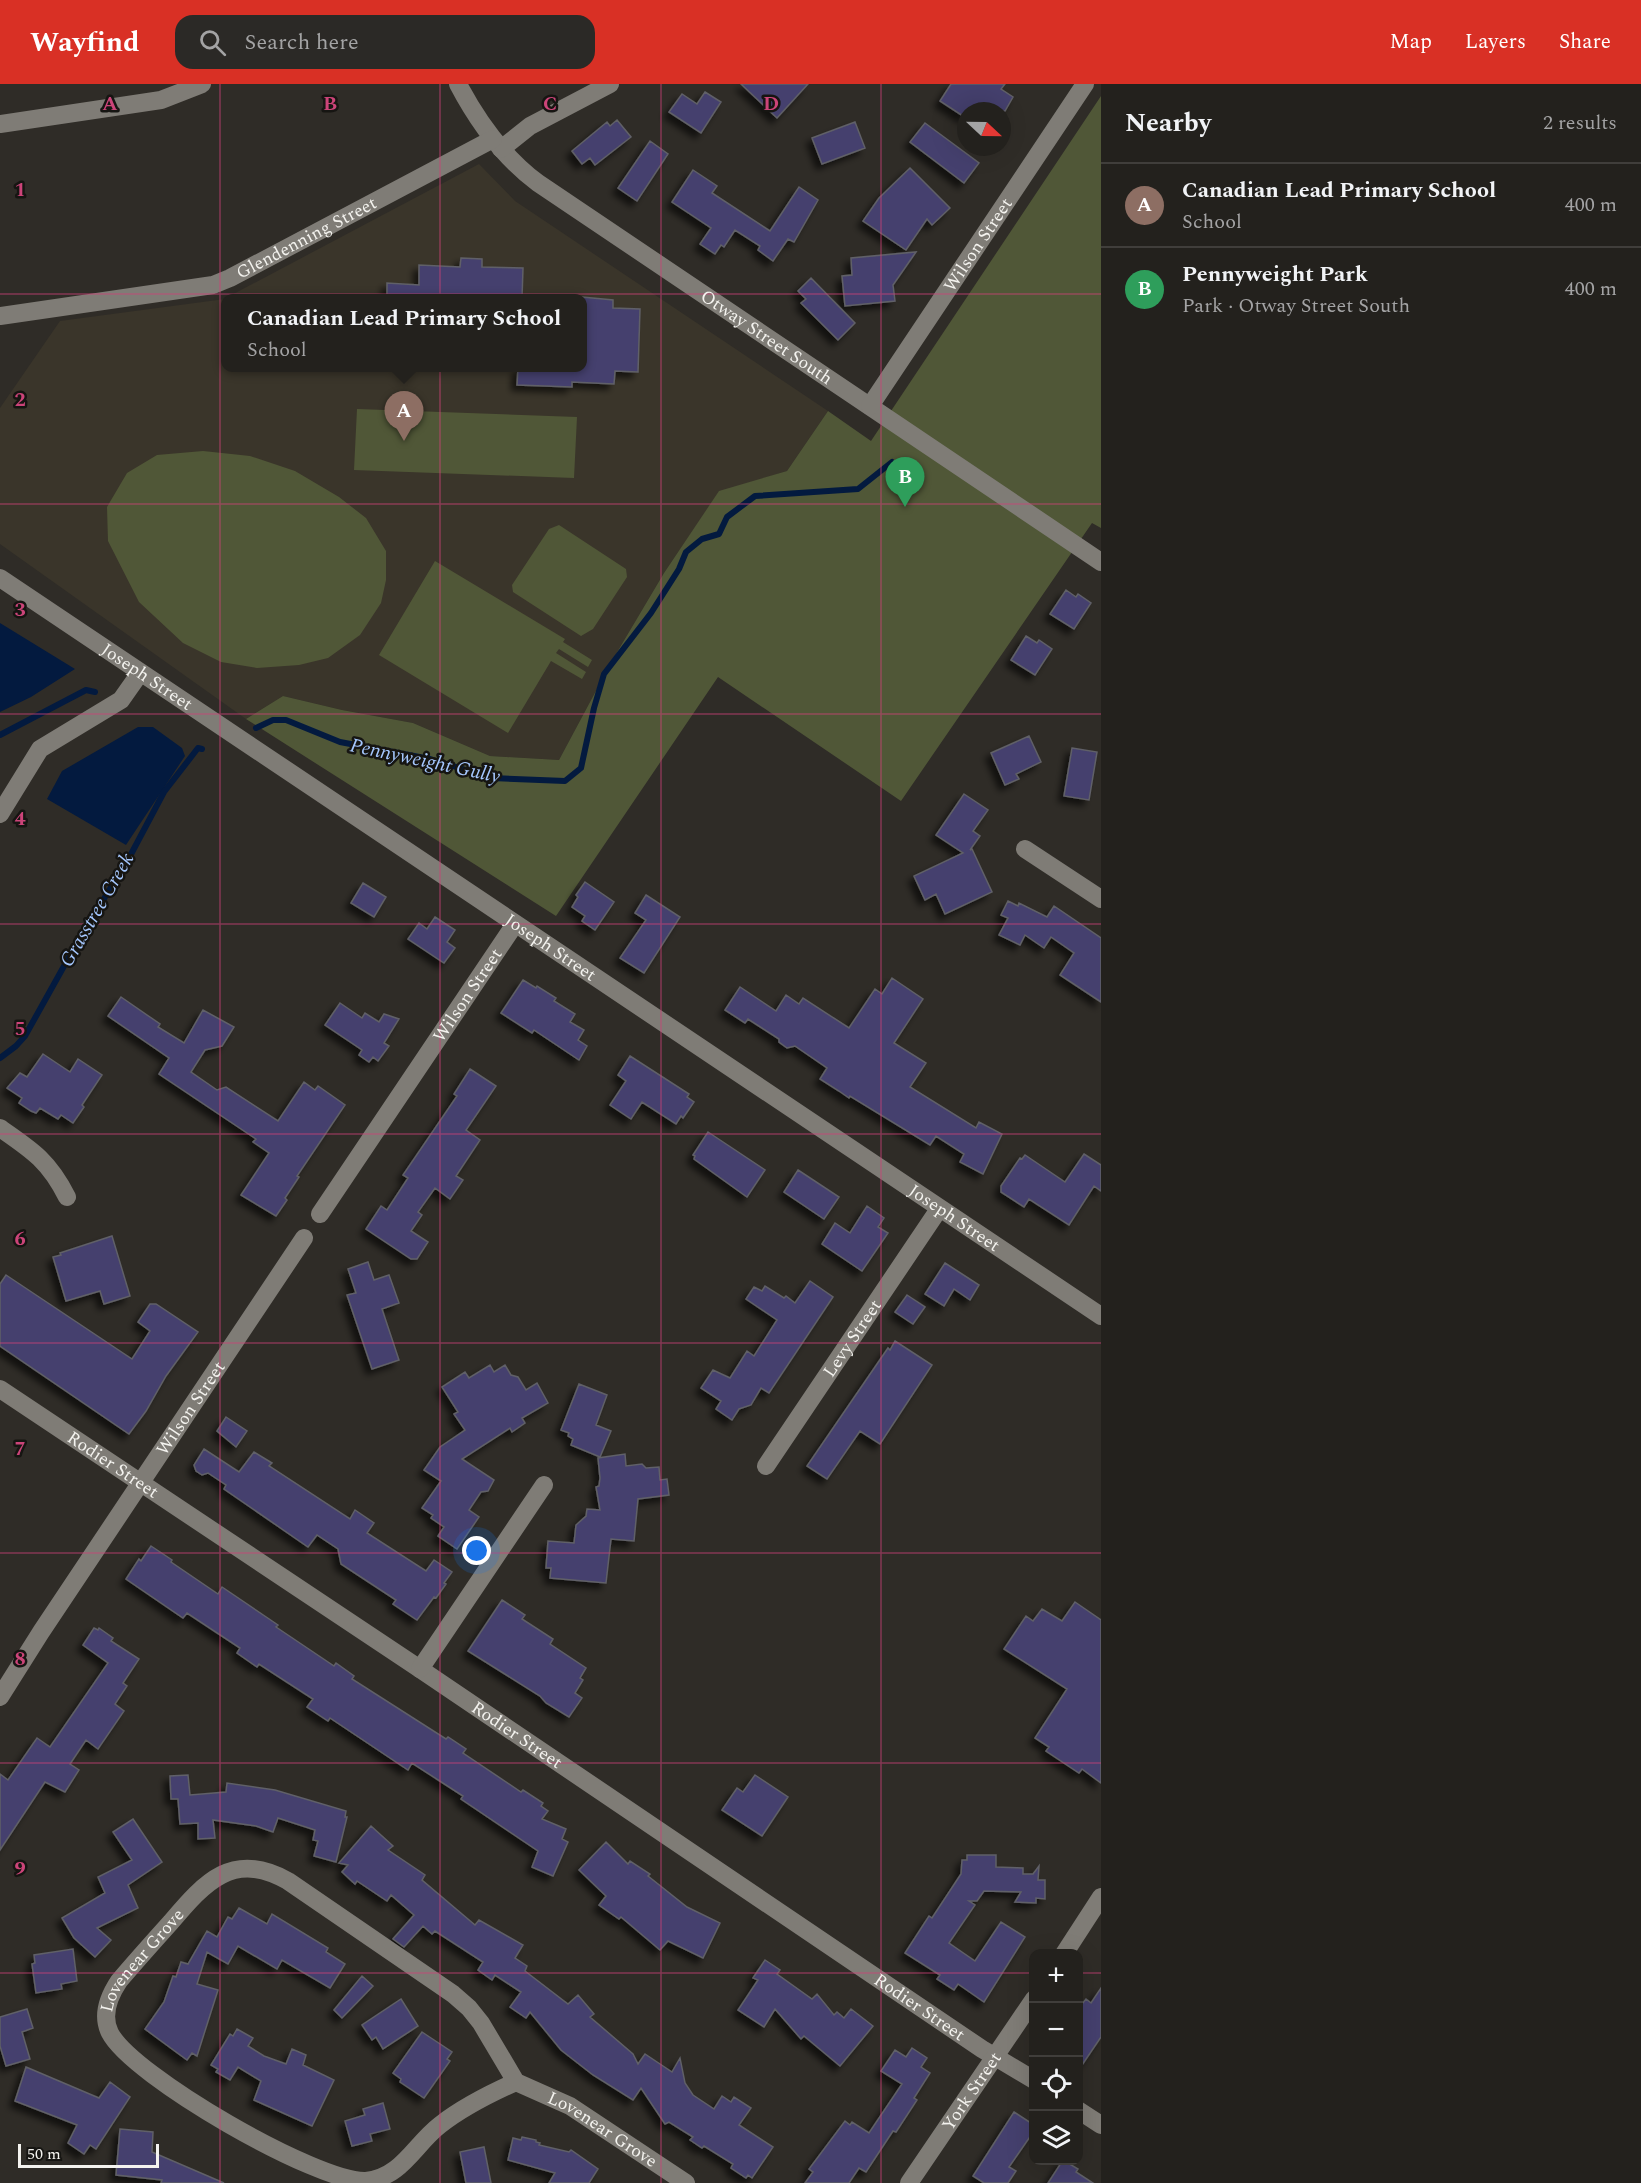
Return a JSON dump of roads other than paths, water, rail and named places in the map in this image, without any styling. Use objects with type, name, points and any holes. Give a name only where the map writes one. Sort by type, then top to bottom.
[{"type":"street","points":[[0,124],[161,100],[202,84]]},
{"type":"street","name":"Otway Street South","points":[[458,84],[476,115],[497,144],[529,177],[1101,562]]},
{"type":"street","name":"Glendenning Street","points":[[0,316],[213,285],[497,144],[610,84]]},
{"type":"street","name":"Wilson Street","points":[[870,406],[1085,84]]},
{"type":"street","name":"Joseph Street","points":[[0,578],[1101,1316]]},
{"type":"street","points":[[0,814],[40,749],[119,702],[140,673]]},
{"type":"street","points":[[1025,849],[1101,900]]},
{"type":"street","name":"Wilson Street","points":[[320,1214],[515,924]]},
{"type":"street","points":[[0,1128],[28,1147],[47,1164],[67,1197]]},
{"type":"street","name":"Levy Street","points":[[766,1466],[939,1209]]},
{"type":"street","name":"Wilson Street","points":[[0,1697],[304,1238]]},
{"type":"street","name":"Rodier Street","points":[[0,1389],[1029,2077]]},
{"type":"street","points":[[420,1669],[544,1485]]},
{"type":"street","name":"Lovenear Grove","points":[[516,2082],[481,2099],[442,2124],[427,2136],[401,2166],[389,2174],[375,2179],[350,2181],[325,2174],[268,2146],[208,2112],[162,2082],[117,2045],[108,2028],[106,2010],[119,1981],[201,1888],[228,1871],[243,1868],[256,1869],[288,1881],[453,1994],[481,2023],[516,2082],[570,2106],[686,2183]]},
{"type":"street","points":[[1067,1949],[1101,1897]]},
{"type":"street","name":"York Street","points":[[909,2183],[1031,2003]]},
{"type":"street","points":[[1079,2111],[1101,2126]]},
{"type":"water","points":[[0,623],[75,669],[31,697],[0,712]]},
{"type":"water","points":[[138,727],[153,727],[182,748],[185,756],[126,845],[47,799],[62,771]]},
{"type":"waterway","name":"Pennyweight Gully","points":[[256,728],[273,720],[286,720],[340,742],[430,759],[492,778],[565,781],[581,768],[604,674],[651,613],[679,569],[686,552],[702,539],[719,534],[727,517],[755,496],[858,489],[892,462]]},
{"type":"waterway","name":"Pennyweight Gully","points":[[0,735],[86,690],[95,692]]},
{"type":"waterway","name":"Grasstree Creek","points":[[0,1058],[25,1036],[78,941],[129,858],[164,792],[198,748],[202,749]]},
{"type":"place","name":"Canadian Lead Primary School","points":[[404,441]]},
{"type":"place","name":"Pennyweight Park","points":[[905,507]]}]
